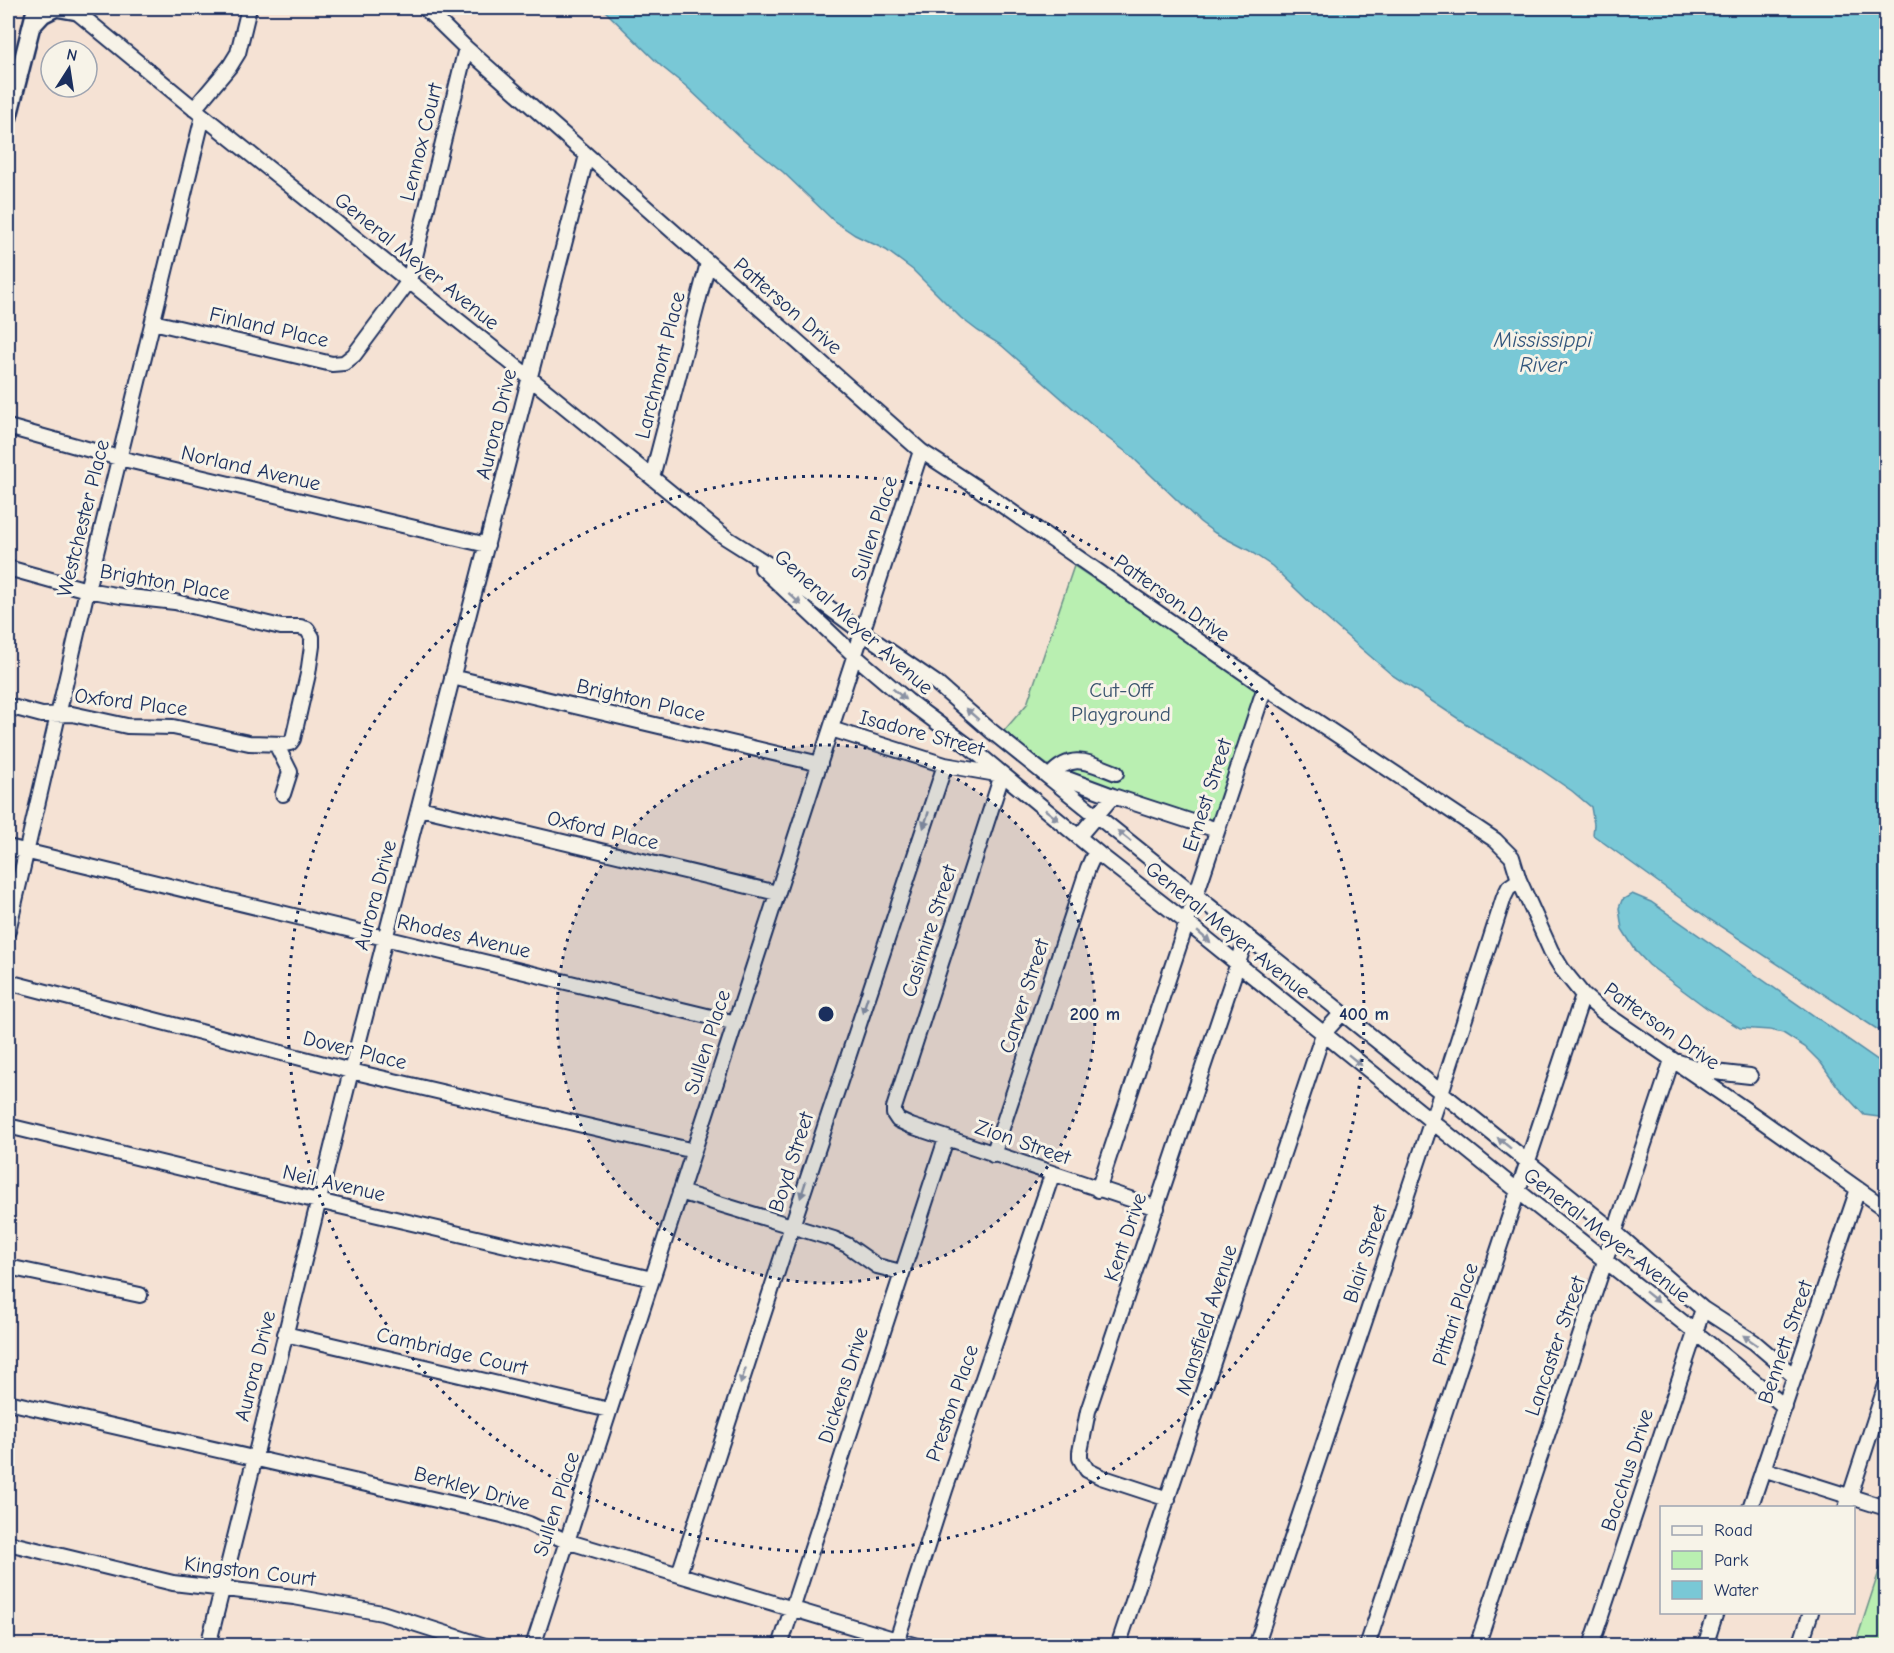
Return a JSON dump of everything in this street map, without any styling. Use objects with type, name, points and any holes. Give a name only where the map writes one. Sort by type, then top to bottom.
[{"type":"main road","points":[[27,8],[31,28]]},
{"type":"main road","points":[[8,118],[36,8]]},
{"type":"main road","points":[[31,28],[43,14],[57,8],[74,9]]},
{"type":"street","name":"Westchester Place","points":[[8,931],[87,590],[153,322],[198,113],[238,52],[249,8]]},
{"type":"street","name":"Patterson Drive","points":[[425,8],[466,48],[921,451],[1264,687],[1482,831],[1512,857],[1518,880],[1551,951],[1583,995],[1603,1012],[1887,1209]]},
{"type":"street","name":"General Meyer Avenue","points":[[74,9],[198,113],[736,546],[794,597],[855,656],[908,701],[971,748],[1099,854],[1606,1260],[1785,1407]]},
{"type":"street","name":"Lennox Court","points":[[409,281],[466,48]]},
{"type":"street","name":"Aurora Drive","points":[[208,1646],[351,1071],[587,155]]},
{"type":"street","name":"Larchmont Place","points":[[652,477],[708,263]]},
{"type":"street","name":"Finland Place","points":[[153,322],[312,360],[332,364],[344,363],[354,355],[409,281]]},
{"type":"street","name":"Norland Avenue","points":[[8,427],[119,458],[487,545]]},
{"type":"street","name":"Sullen Place","points":[[533,1646],[921,451]]},
{"type":"street","name":"General Meyer Avenue","points":[[736,546],[782,573],[936,683],[990,730],[1615,1232],[1703,1309],[1754,1342],[1795,1377]]},
{"type":"street","name":"Brighton Place","points":[[8,568],[87,590],[175,602],[281,627],[307,629],[312,638],[312,646],[293,739],[290,743],[276,744]]},
{"type":"street","name":"Brighton Place","points":[[452,677],[820,764]]},
{"type":"street","name":"Ernest Street","points":[[1098,1190],[1264,687]]},
{"type":"street","name":"Oxford Place","points":[[8,706],[42,715],[72,714],[127,726],[173,727],[249,743],[276,744]]},
{"type":"street","name":"Isadore Street","points":[[831,729],[945,765],[1002,775]]},
{"type":"street","points":[[971,748],[990,730]]},
{"type":"street","points":[[276,744],[290,772],[283,794]]},
{"type":"street","points":[[1049,777],[1057,768],[1071,761],[1084,762],[1116,773]]},
{"type":"street","name":"Boyd Street","points":[[679,1574],[945,765]]},
{"type":"street","name":"Casimire Street","points":[[896,1100],[1002,775]]},
{"type":"street","points":[[1049,777],[1070,780],[1217,830]]},
{"type":"street","points":[[1079,836],[1113,796]]},
{"type":"street","name":"Oxford Place","points":[[420,808],[777,893]]},
{"type":"street","name":"Rhodes Avenue","points":[[8,847],[736,1023]]},
{"type":"street","name":"Carver Street","points":[[993,1155],[1088,868],[1092,859],[1099,854]]},
{"type":"street","name":"Blair Street","points":[[1256,1646],[1432,1121],[1504,897],[1509,887],[1518,880]]},
{"type":"street","name":"Kent Drive","points":[[1168,1499],[1101,1478],[1087,1470],[1083,1465],[1080,1452],[1088,1411],[1247,936]]},
{"type":"street","name":"Dover Place","points":[[8,982],[351,1071],[694,1151]]},
{"type":"street","name":"Pittari Place","points":[[1367,1646],[1583,995]]},
{"type":"street","name":"Mansfield Avenue","points":[[1118,1646],[1323,1034],[1342,1013]]},
{"type":"street","points":[[1672,1060],[1706,1071],[1750,1076]]},
{"type":"street","name":"Lancaster Street","points":[[1477,1646],[1672,1060]]},
{"type":"street","name":"Zion Street","points":[[896,1100],[894,1114],[898,1120],[993,1155],[1157,1208]]},
{"type":"street","name":"Neil Avenue","points":[[8,1126],[318,1202],[652,1279]]},
{"type":"street","name":"Dickens Drive","points":[[780,1646],[946,1139]]},
{"type":"street","name":"Preston Place","points":[[896,1642],[1052,1175]]},
{"type":"street","name":"Bennett Street","points":[[1751,1506],[1858,1189]]},
{"type":"street","points":[[680,1192],[834,1239],[847,1245],[877,1266],[902,1272]]},
{"type":"street","points":[[8,1267],[140,1295]]},
{"type":"street","name":"Bacchus Drive","points":[[1591,1646],[1703,1309]]},
{"type":"street","name":"Cambridge Court","points":[[285,1334],[609,1410]]},
{"type":"street","points":[[1848,1502],[1887,1385]]},
{"type":"street","name":"Berkley Drive","points":[[8,1402],[502,1515],[567,1541],[792,1608],[896,1642],[917,1646]]},
{"type":"street","points":[[1763,1469],[1848,1502],[1887,1509]]},
{"type":"street","name":"Kingston Court","points":[[8,1544],[173,1583],[294,1597],[372,1611],[485,1646]]},
{"type":"street","points":[[1706,1646],[1715,1614]]},
{"type":"street","points":[[1800,1646],[1810,1614]]},
{"type":"green space","name":"Cut-Off Playground","points":[[1074,566],[1260,690],[1215,826],[1060,774],[1003,732],[1027,704]]},
{"type":"green space","points":[[1886,1550],[1886,1645],[1855,1645]]},
{"type":"water","name":"Mississippi River","points":[[602,8],[1886,8],[1886,1035],[1709,919],[1593,835],[1591,807],[1572,791],[1392,675],[1326,618],[1272,566],[1200,522],[1130,455],[1101,433],[1001,345],[961,318],[913,270],[886,250],[855,235],[834,221],[783,172],[743,140],[687,87],[661,66]]},
{"type":"water","points":[[1632,894],[1651,902],[1886,1066],[1886,1118],[1864,1115],[1805,1047],[1783,1033],[1740,1028],[1708,1009],[1649,965],[1636,951],[1622,929],[1619,908],[1622,900]]}]
